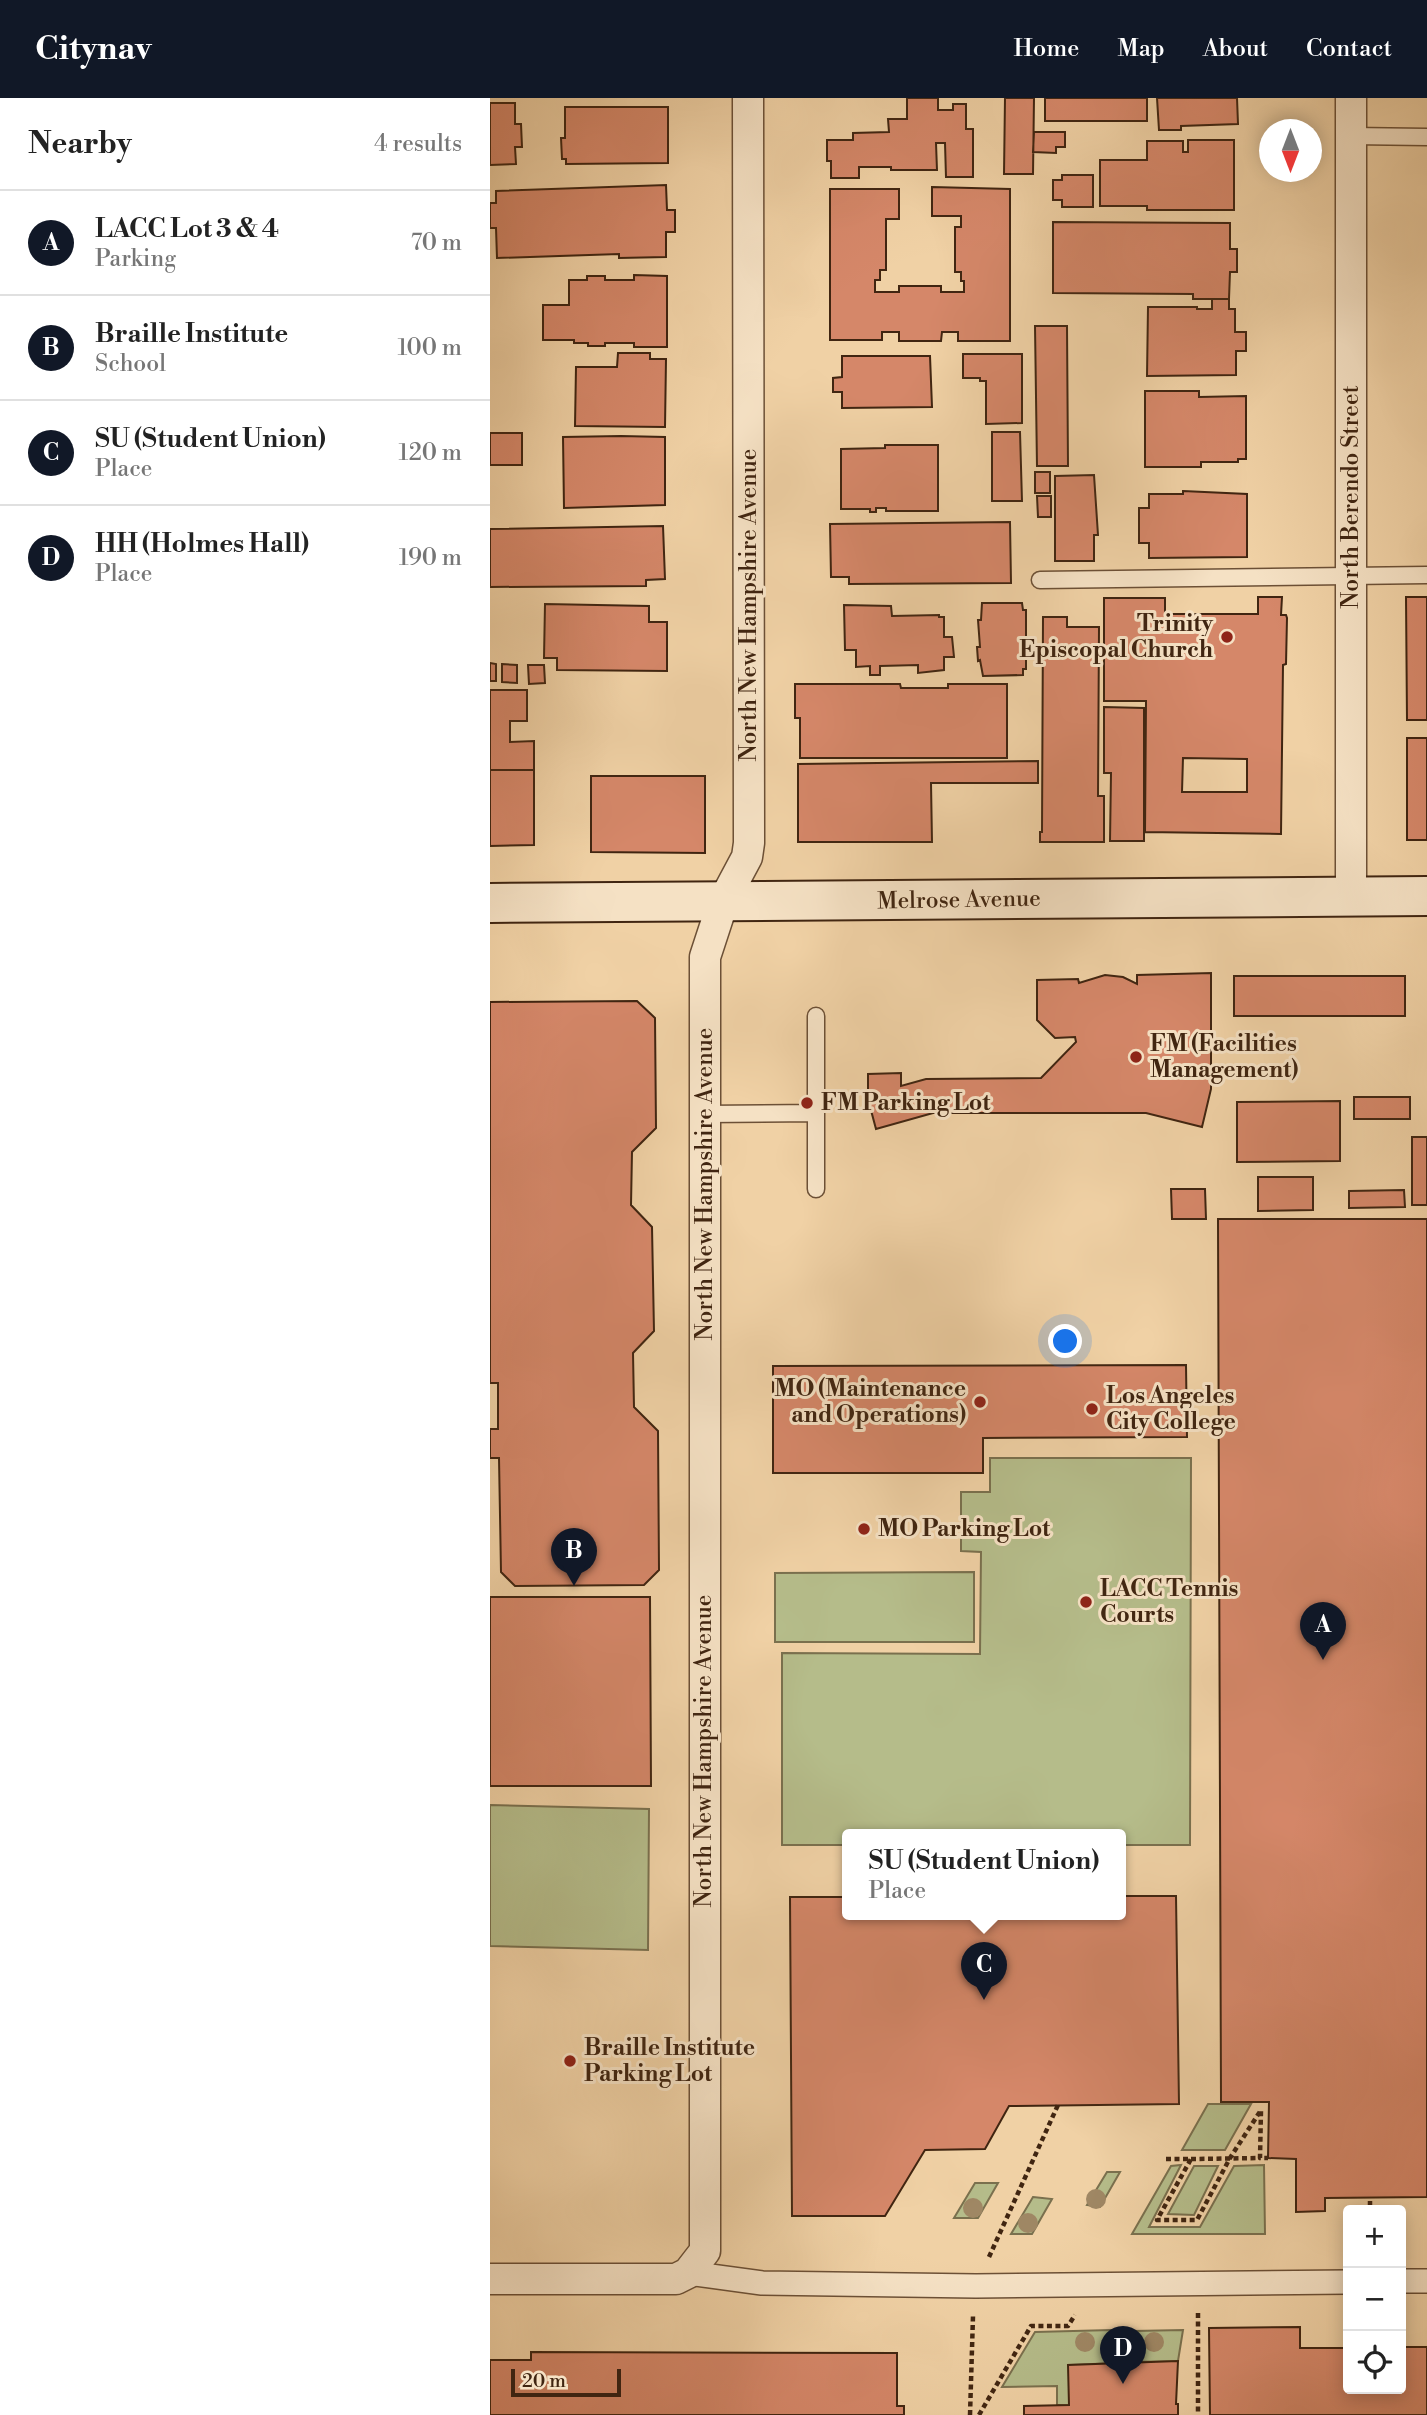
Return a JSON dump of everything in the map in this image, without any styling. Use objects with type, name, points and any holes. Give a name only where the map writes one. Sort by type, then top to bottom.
[{"type":"main road","name":"Melrose Avenue","points":[[490,902],[1427,896]]},
{"type":"street","name":"North New Hampshire Avenue","points":[[688,2273],[705,2251],[705,957],[723,902],[747,857],[749,843],[748,98]]},
{"type":"street","name":"North Berendo Street","points":[[1351,98],[1351,897]]},
{"type":"street","points":[[490,2279],[676,2279],[688,2273],[762,2283],[975,2286],[1343,2282]]},
{"type":"street","points":[[1406,2281],[1427,2281]]},
{"type":"lane","points":[[1351,136],[1427,137]]},
{"type":"lane","points":[[1040,580],[1427,575]]},
{"type":"lane","points":[[816,1016],[816,1189]]},
{"type":"lane","points":[[705,1114],[816,1113]]},
{"type":"path","points":[[975,2286],[1058,2105]]},
{"type":"path","points":[[1191,2159],[1157,2220],[1196,2220],[1230,2158],[1261,2110],[1260,2158]]},
{"type":"path","points":[[1166,2159],[1268,2158]]},
{"type":"path","points":[[979,2415],[1031,2326],[1068,2326],[1093,2285]]},
{"type":"path","points":[[1198,2285],[1198,2415]]},
{"type":"path","points":[[970,2344],[970,2415]]},
{"type":"green space","name":"LACC Tennis Courts","points":[[990,1458],[1191,1458],[1190,1845],[1126,1845],[1126,1829],[842,1829],[842,1845],[782,1845],[782,1653],[980,1654],[981,1552],[961,1551],[961,1492],[990,1492]]},
{"type":"green space","points":[[974,1572],[974,1642],[775,1642],[775,1573]]},
{"type":"green space","points":[[490,1805],[649,1809],[648,1950],[490,1946]]},
{"type":"green space","points":[[1208,2104],[1251,2104],[1225,2150],[1182,2150]]},
{"type":"green space","points":[[1181,2165],[1149,2227],[1200,2227],[1234,2166],[1264,2165],[1265,2234],[1132,2234],[1171,2166]]},
{"type":"green space","points":[[1194,2166],[1218,2166],[1194,2215],[1168,2214]]},
{"type":"green space","points":[[1107,2172],[1120,2172],[1100,2207],[1087,2205]]},
{"type":"green space","points":[[975,2183],[998,2183],[978,2218],[954,2218]]},
{"type":"green space","points":[[1033,2197],[1052,2199],[1032,2234],[1011,2234]]},
{"type":"green space","points":[[1183,2330],[1178,2361],[1133,2362],[1134,2331]]},
{"type":"green space","points":[[1118,2331],[1117,2363],[1069,2365],[1069,2405],[1057,2405],[1057,2386],[1002,2387],[1035,2332]]},
{"type":"building","points":[[907,98],[938,98],[938,110],[953,110],[953,104],[966,104],[966,129],[973,129],[973,177],[946,177],[945,143],[936,143],[937,170],[859,167],[859,178],[831,178],[831,161],[827,161],[827,140],[853,140],[853,133],[889,132],[888,119],[907,119]]},
{"type":"building","points":[[1005,98],[1034,98],[1033,174],[1004,174]]},
{"type":"building","points":[[1045,98],[1147,98],[1147,121],[1045,121]]},
{"type":"building","points":[[1157,98],[1237,98],[1238,124],[1181,126],[1181,130],[1159,130]]},
{"type":"building","points":[[490,103],[515,103],[515,124],[521,124],[522,147],[515,147],[516,164],[490,165]]},
{"type":"building","points":[[565,107],[668,107],[668,163],[566,164],[566,159],[562,159],[561,138],[565,138]]},
{"type":"building","points":[[1034,132],[1065,132],[1065,147],[1056,147],[1056,153],[1033,152]]},
{"type":"building","points":[[1188,140],[1234,140],[1234,210],[1147,210],[1147,206],[1100,206],[1100,160],[1147,160],[1147,141],[1183,141],[1183,152],[1188,152]]},
{"type":"building","points":[[1062,175],[1093,175],[1093,207],[1062,207],[1062,200],[1053,200],[1053,180],[1062,180]]},
{"type":"building","points":[[666,185],[667,210],[675,210],[675,232],[666,232],[666,257],[619,258],[619,254],[497,258],[496,228],[490,228],[490,203],[496,203],[496,191]]},
{"type":"building","points":[[932,187],[1010,189],[1010,341],[958,341],[958,332],[942,332],[941,341],[899,341],[899,332],[882,332],[882,340],[830,340],[830,189],[899,189],[899,219],[886,219],[886,270],[880,270],[880,280],[875,280],[875,292],[899,292],[899,286],[941,286],[941,292],[964,292],[961,272],[955,272],[955,227],[961,227],[961,216],[932,216]]},
{"type":"building","points":[[1053,222],[1230,223],[1230,249],[1237,249],[1237,272],[1230,272],[1229,299],[1193,299],[1193,294],[1053,293]]},
{"type":"building","points":[[634,275],[667,276],[667,347],[634,347],[634,343],[588,346],[588,343],[574,343],[574,340],[543,340],[543,305],[569,305],[569,280],[605,276],[605,280],[634,280]]},
{"type":"building","points":[[1212,299],[1229,299],[1229,309],[1235,309],[1235,332],[1246,332],[1246,351],[1236,351],[1236,375],[1147,376],[1148,307],[1212,309]]},
{"type":"building","points":[[1035,326],[1067,326],[1068,466],[1037,466]]},
{"type":"building","points":[[618,353],[650,353],[650,359],[666,359],[665,427],[575,426],[576,367],[617,367]]},
{"type":"building","points":[[963,354],[1022,354],[1022,423],[986,424],[986,381],[980,381],[980,378],[963,378]]},
{"type":"building","points":[[842,356],[930,356],[932,407],[842,408],[842,392],[833,392],[833,378],[842,377]]},
{"type":"building","points":[[1145,391],[1199,391],[1199,397],[1246,396],[1246,459],[1238,459],[1238,462],[1201,462],[1201,467],[1145,467]]},
{"type":"building","points":[[992,432],[1020,432],[1022,501],[992,501]]},
{"type":"building","points":[[490,433],[522,433],[522,465],[490,465]]},
{"type":"building","points":[[563,437],[665,437],[665,505],[564,508]]},
{"type":"building","points":[[885,445],[938,445],[938,511],[886,511],[886,508],[876,508],[876,512],[870,512],[870,509],[841,509],[841,449],[885,448]]},
{"type":"building","points":[[1035,472],[1050,472],[1050,493],[1035,493]]},
{"type":"building","points":[[1094,475],[1098,535],[1094,535],[1094,561],[1055,561],[1055,476]]},
{"type":"building","points":[[1183,491],[1247,494],[1247,557],[1149,558],[1149,543],[1139,543],[1139,508],[1149,508],[1149,494],[1183,494]]},
{"type":"building","points":[[1037,496],[1051,496],[1051,517],[1038,517]]},
{"type":"building","points":[[1010,522],[1011,583],[849,584],[849,577],[831,577],[830,524]]},
{"type":"building","points":[[663,526],[665,579],[646,580],[646,586],[490,587],[490,529]]},
{"type":"building","points":[[1258,597],[1282,597],[1281,615],[1286,615],[1287,618],[1286,664],[1283,665],[1281,834],[1145,832],[1146,701],[1104,701],[1104,598],[1165,598],[1165,614],[1258,614]],"holes":[[[1183,758],[1247,759],[1247,792],[1182,792]]]},
{"type":"building","points":[[1406,597],[1427,597],[1427,720],[1407,720]]},
{"type":"building","points":[[982,603],[1022,603],[1023,610],[1026,610],[1026,669],[1023,669],[1023,675],[983,676],[977,647],[980,647],[978,620],[981,620]]},
{"type":"building","points":[[545,604],[649,606],[649,622],[667,622],[667,671],[557,670],[557,658],[544,658]]},
{"type":"building","points":[[844,605],[891,606],[892,616],[944,617],[944,637],[952,637],[954,657],[944,657],[944,670],[918,673],[918,665],[880,666],[880,675],[870,675],[870,666],[856,667],[856,650],[845,650]]},
{"type":"building","points":[[1043,617],[1067,617],[1067,627],[1099,627],[1098,796],[1104,796],[1104,842],[1040,842]]},
{"type":"building","points":[[490,663],[496,664],[496,681],[490,681]]},
{"type":"building","points":[[502,664],[517,665],[517,683],[502,682]]},
{"type":"building","points":[[528,665],[544,665],[545,683],[529,684]]},
{"type":"building","points":[[795,684],[900,684],[901,688],[948,688],[948,684],[1007,684],[1007,758],[800,758],[800,718],[795,718]]},
{"type":"building","points":[[490,690],[527,690],[527,721],[510,721],[510,742],[534,741],[534,770],[490,770]]},
{"type":"building","points":[[1104,707],[1144,708],[1144,841],[1110,841],[1111,773],[1104,773]]},
{"type":"building","points":[[1407,738],[1427,738],[1427,840],[1407,840]]},
{"type":"building","points":[[1038,761],[1038,783],[931,783],[932,842],[798,842],[798,764]]},
{"type":"building","points":[[490,770],[534,770],[534,845],[490,846]]},
{"type":"building","points":[[591,776],[705,776],[705,853],[591,852]]},
{"type":"building","name":"FM (Facilities Management)","points":[[1211,973],[1211,1089],[1202,1127],[1146,1113],[933,1113],[876,1129],[868,1099],[868,1074],[901,1073],[901,1086],[926,1079],[1041,1078],[1076,1042],[1075,1037],[1055,1038],[1037,1020],[1037,980],[1078,979],[1079,983],[1105,975],[1123,977],[1137,984],[1137,975]]},
{"type":"building","points":[[1234,976],[1405,976],[1405,1016],[1234,1016]]},
{"type":"building","points":[[637,1001],[655,1018],[656,1128],[632,1152],[631,1205],[652,1227],[654,1331],[633,1353],[634,1407],[658,1431],[659,1570],[644,1585],[515,1586],[501,1572],[499,1458],[490,1458],[490,1429],[498,1429],[498,1383],[490,1383],[490,1002]]},
{"type":"building","points":[[1354,1097],[1410,1097],[1410,1119],[1354,1119]]},
{"type":"building","points":[[1340,1101],[1340,1161],[1237,1162],[1237,1102]]},
{"type":"building","points":[[1412,1137],[1427,1137],[1427,1205],[1412,1205]]},
{"type":"building","points":[[1258,1177],[1313,1177],[1313,1210],[1258,1211]]},
{"type":"building","points":[[1171,1189],[1205,1189],[1206,1219],[1172,1219]]},
{"type":"building","points":[[1404,1190],[1405,1207],[1349,1208],[1349,1191]]},
{"type":"building","points":[[1218,1219],[1427,1219],[1427,2197],[1325,2198],[1325,2211],[1296,2212],[1296,2159],[1268,2158],[1269,2102],[1221,2102]]},
{"type":"building","name":"MO (Maintenance and Operations)","points":[[1186,1365],[1187,1437],[983,1438],[983,1473],[773,1473],[773,1366]]},
{"type":"building","points":[[490,1597],[650,1597],[651,1786],[490,1786]]},
{"type":"building","points":[[1126,1896],[1176,1896],[1179,2104],[1009,2106],[985,2149],[925,2150],[885,2216],[792,2216],[790,1897],[842,1897],[842,1920],[1126,1920]]},
{"type":"building","points":[[1300,2327],[1300,2348],[1343,2348],[1343,2394],[1406,2394],[1406,2347],[1427,2347],[1427,2415],[1210,2415],[1209,2328]]},
{"type":"building","points":[[531,2352],[897,2353],[897,2406],[904,2406],[904,2415],[490,2415],[490,2360],[531,2360]]},
{"type":"building","points":[[1178,2361],[1178,2415],[1024,2415],[1024,2406],[1069,2405],[1068,2365]]},
{"type":"place","name":"Trinity Episcopal Church","points":[[1227,637]]},
{"type":"place","name":"FM (Facilities Management)","points":[[1136,1057]]},
{"type":"place","name":"FM Parking Lot","points":[[807,1103]]},
{"type":"place","name":"MO (Maintenance and Operations)","points":[[980,1402]]},
{"type":"place","name":"Los Angeles City College","points":[[1092,1409]]},
{"type":"place","name":"MO Parking Lot","points":[[864,1529]]},
{"type":"place","name":"Braille Institute","points":[[574,1586]]},
{"type":"place","name":"LACC Tennis Courts","points":[[1086,1602]]},
{"type":"place","name":"LACC Lot 3 & 4","points":[[1323,1660]]},
{"type":"place","name":"SU (Student Union)","points":[[984,2000]]},
{"type":"place","name":"Braille Institute Parking Lot","points":[[570,2061]]},
{"type":"place","name":"HH (Holmes Hall)","points":[[1123,2384]]}]
